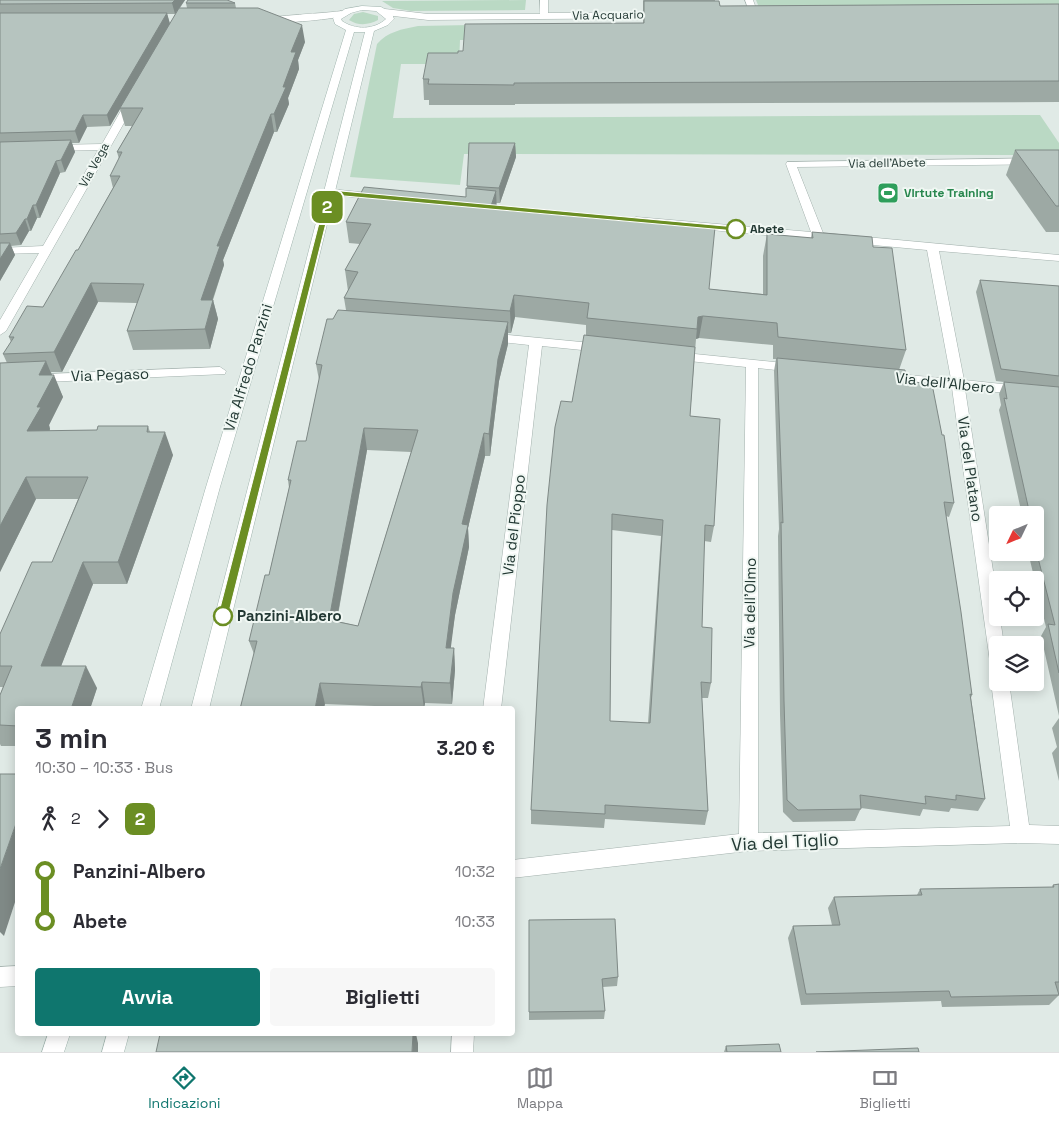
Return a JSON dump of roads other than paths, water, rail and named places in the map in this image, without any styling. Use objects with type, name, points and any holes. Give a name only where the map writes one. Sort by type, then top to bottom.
[{"type":"street","points":[[544,0],[544,16]]},
{"type":"street","points":[[749,0],[754,14]]},
{"type":"street","points":[[255,19],[292,19],[341,14],[357,4],[372,4],[389,15],[390,19],[382,26],[370,29],[292,19]]},
{"type":"street","name":"Via Acquario","points":[[385,12],[428,17],[674,14]]},
{"type":"street","name":"Via Alfredo Panzini","points":[[151,706],[346,27],[338,22],[337,18],[341,14]]},
{"type":"street","name":"Via Acquario","points":[[382,26],[428,17]]},
{"type":"street","points":[[201,706],[370,29]]},
{"type":"street","name":"Via Vega","points":[[0,331],[140,87]]},
{"type":"street","points":[[38,148],[104,147]]},
{"type":"street","name":"Via dell'Abete","points":[[818,236],[791,164],[1059,161]]},
{"type":"street","points":[[330,192],[390,198]]},
{"type":"street","points":[[626,219],[1059,258]]},
{"type":"street","name":"Via del Platano","points":[[932,246],[958,383],[994,636]]},
{"type":"street","points":[[0,251],[47,249]]},
{"type":"street","points":[[478,336],[615,350]]},
{"type":"street","name":"Via del Pioppo","points":[[492,706],[536,341]]},
{"type":"street","points":[[664,355],[811,370]]},
{"type":"street","name":"Via dell'Olmo","points":[[748,842],[752,364]]},
{"type":"street","name":"Via Pegaso","points":[[0,380],[220,371]]},
{"type":"street","name":"Via dell'Albero","points":[[870,375],[1059,394]]},
{"type":"street","points":[[1001,691],[1021,834]]},
{"type":"street","name":"Via del Tiglio","points":[[515,869],[748,842],[1021,834],[1059,835]]},
{"type":"street","points":[[0,977],[15,976]]},
{"type":"street","points":[[53,1052],[57,1036]]},
{"type":"street","points":[[113,1052],[117,1036]]},
{"type":"street","points":[[462,1052],[463,1036]]},
{"type":"place","name":"Virtute Training","points":[[888,193]]},
{"type":"place","name":"Abete","points":[[736,229]]},
{"type":"place","name":"Panzini-Albero","points":[[223,616]]}]
